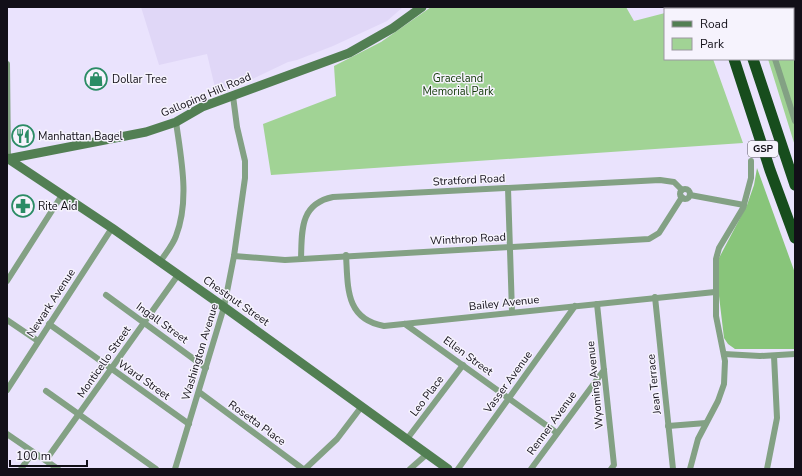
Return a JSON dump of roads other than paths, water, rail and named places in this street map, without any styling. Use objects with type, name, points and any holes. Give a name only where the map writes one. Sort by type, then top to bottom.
[{"type":"highway","name":"GSP","points":[[735,60],[770,170],[795,238]]},
{"type":"highway","name":"GSP","points":[[754,60],[795,185]]},
{"type":"main road","name":"Galloping Hill Road","points":[[7,159],[146,132],[176,122],[202,108],[349,53],[393,28],[422,7]]},
{"type":"main road","points":[[38,153],[31,159],[29,164],[38,179]]},
{"type":"main road","name":"Chestnut Street","points":[[7,159],[112,228],[448,469]]},
{"type":"street","points":[[775,60],[795,121]]},
{"type":"street","points":[[7,64],[7,159]]},
{"type":"street","name":"Washington Avenue","points":[[175,469],[224,307],[234,256],[245,178],[245,161],[236,127],[233,96]]},
{"type":"street","points":[[160,262],[177,235],[183,196],[184,181],[176,122]]},
{"type":"street","points":[[690,469],[696,445],[723,388],[726,366],[717,328],[715,264],[718,251],[744,205],[751,178],[751,161]]},
{"type":"street","name":"Stratford Road","points":[[300,259],[304,219],[312,207],[323,199],[333,197],[660,180],[674,182],[682,190]]},
{"type":"street","points":[[508,188],[512,312]]},
{"type":"street","points":[[690,194],[686,198],[682,197],[680,194],[682,190],[688,190],[690,194],[744,205]]},
{"type":"street","points":[[7,281],[62,195]]},
{"type":"street","name":"Winthrop Road","points":[[234,256],[285,260],[346,255],[652,238],[659,233],[682,197]]},
{"type":"street","name":"Newark Avenue","points":[[7,390],[112,228]]},
{"type":"street","name":"Bailey Avenue","points":[[346,255],[350,298],[357,312],[366,320],[377,325],[388,326],[655,297],[715,292]]},
{"type":"street","name":"Monticello Street","points":[[46,460],[178,275]]},
{"type":"street","name":"Ingall Street","points":[[106,295],[206,368]]},
{"type":"street","name":"Jean Terrace","points":[[655,297],[673,469]]},
{"type":"street","name":"Wyoming Avenue","points":[[597,304],[612,467]]},
{"type":"street","name":"Vasser Avenue","points":[[458,469],[575,306]]},
{"type":"street","points":[[7,320],[38,342]]},
{"type":"street","name":"Ward Street","points":[[49,324],[189,424]]},
{"type":"street","name":"Ellen Street","points":[[404,324],[557,433]]},
{"type":"street","points":[[724,354],[774,356],[795,354]]},
{"type":"street","points":[[768,468],[777,418],[774,356]]},
{"type":"street","name":"Leo Place","points":[[407,439],[463,365]]},
{"type":"street","name":"Renner Avenue","points":[[531,469],[604,370]]},
{"type":"street","points":[[46,391],[156,469]]},
{"type":"street","name":"Rosetta Place","points":[[199,392],[304,469]]},
{"type":"street","points":[[304,469],[337,439],[362,406]]},
{"type":"street","points":[[668,426],[706,423]]},
{"type":"street","points":[[7,434],[58,469]]},
{"type":"street","points":[[21,469],[33,452]]},
{"type":"street","points":[[410,469],[427,454]]},
{"type":"place","name":"Dollar Tree","points":[[96,79]]},
{"type":"place","name":"Manhattan Bagel","points":[[23,136]]},
{"type":"place","name":"Rite Aid","points":[[23,206]]},
{"type":"park label","name":"Graceland Memorial Park","points":[[458,84]]}]
